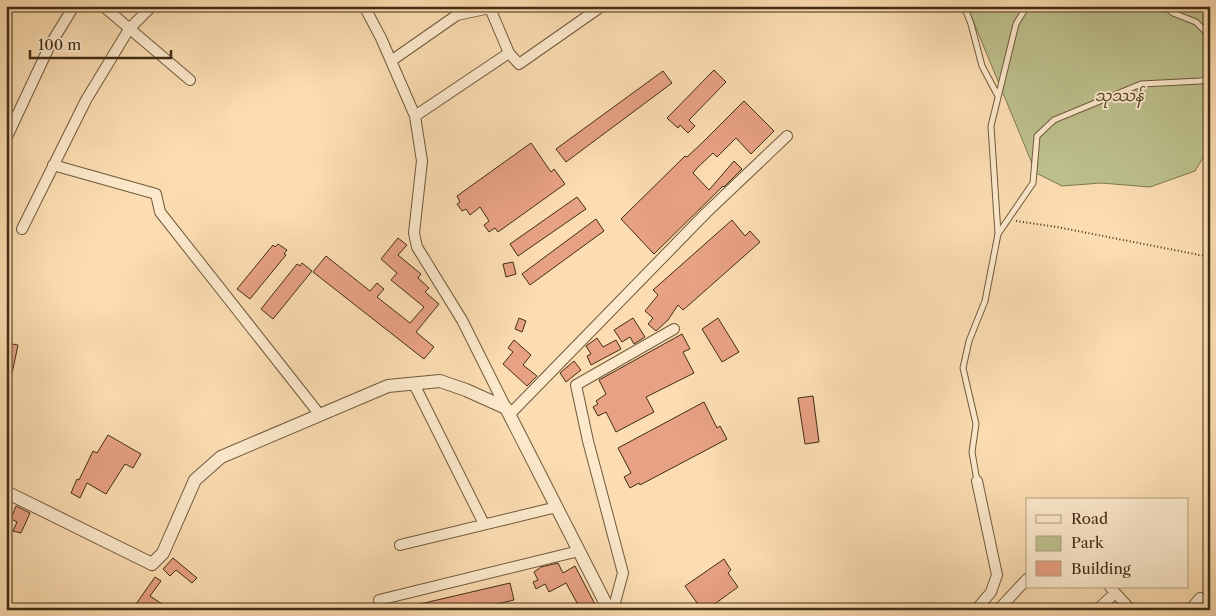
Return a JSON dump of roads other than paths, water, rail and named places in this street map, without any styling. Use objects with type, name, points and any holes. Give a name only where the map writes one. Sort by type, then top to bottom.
[{"type":"street","points":[[6,139],[50,45],[74,6]]},
{"type":"street","points":[[103,6],[190,80]]},
{"type":"street","points":[[22,229],[86,100],[129,29],[152,6]]},
{"type":"street","points":[[364,6],[391,60],[415,116],[422,161],[414,233],[417,247],[462,320],[608,610]]},
{"type":"street","points":[[391,60],[457,14],[491,7],[509,53],[519,64],[602,6]]},
{"type":"street","points":[[415,116],[509,53]]},
{"type":"street","points":[[508,411],[706,213],[787,136]]},
{"type":"street","points":[[54,165],[156,194],[160,212],[320,416]]},
{"type":"street","points":[[613,610],[623,573],[588,440],[576,385],[674,328]]},
{"type":"street","points":[[6,492],[152,564],[163,553],[195,480],[221,457],[388,386],[440,381],[466,390],[508,411]]},
{"type":"street","points":[[414,384],[484,524]]},
{"type":"street","points":[[976,610],[991,592],[997,575],[977,481]]},
{"type":"street","points":[[400,545],[556,507]]},
{"type":"street","points":[[379,600],[579,551]]},
{"type":"street","points":[[998,610],[1026,581]]},
{"type":"street","points":[[1097,610],[1113,590],[1131,610]]},
{"type":"street","points":[[1190,610],[1200,598]]},
{"type":"lane","points":[[964,6],[971,24],[982,66],[998,97]]},
{"type":"lane","points":[[977,481],[972,452],[976,424],[963,368],[969,341],[985,302],[998,234],[991,126],[1016,24],[1026,6]]},
{"type":"lane","points":[[1164,6],[1172,13],[1196,22],[1210,36]]},
{"type":"lane","points":[[998,234],[1033,183],[1037,136],[1054,120],[1141,84],[1201,81],[1210,78]]},
{"type":"park label","name":"သုဿန်","points":[[1119,95]]}]
